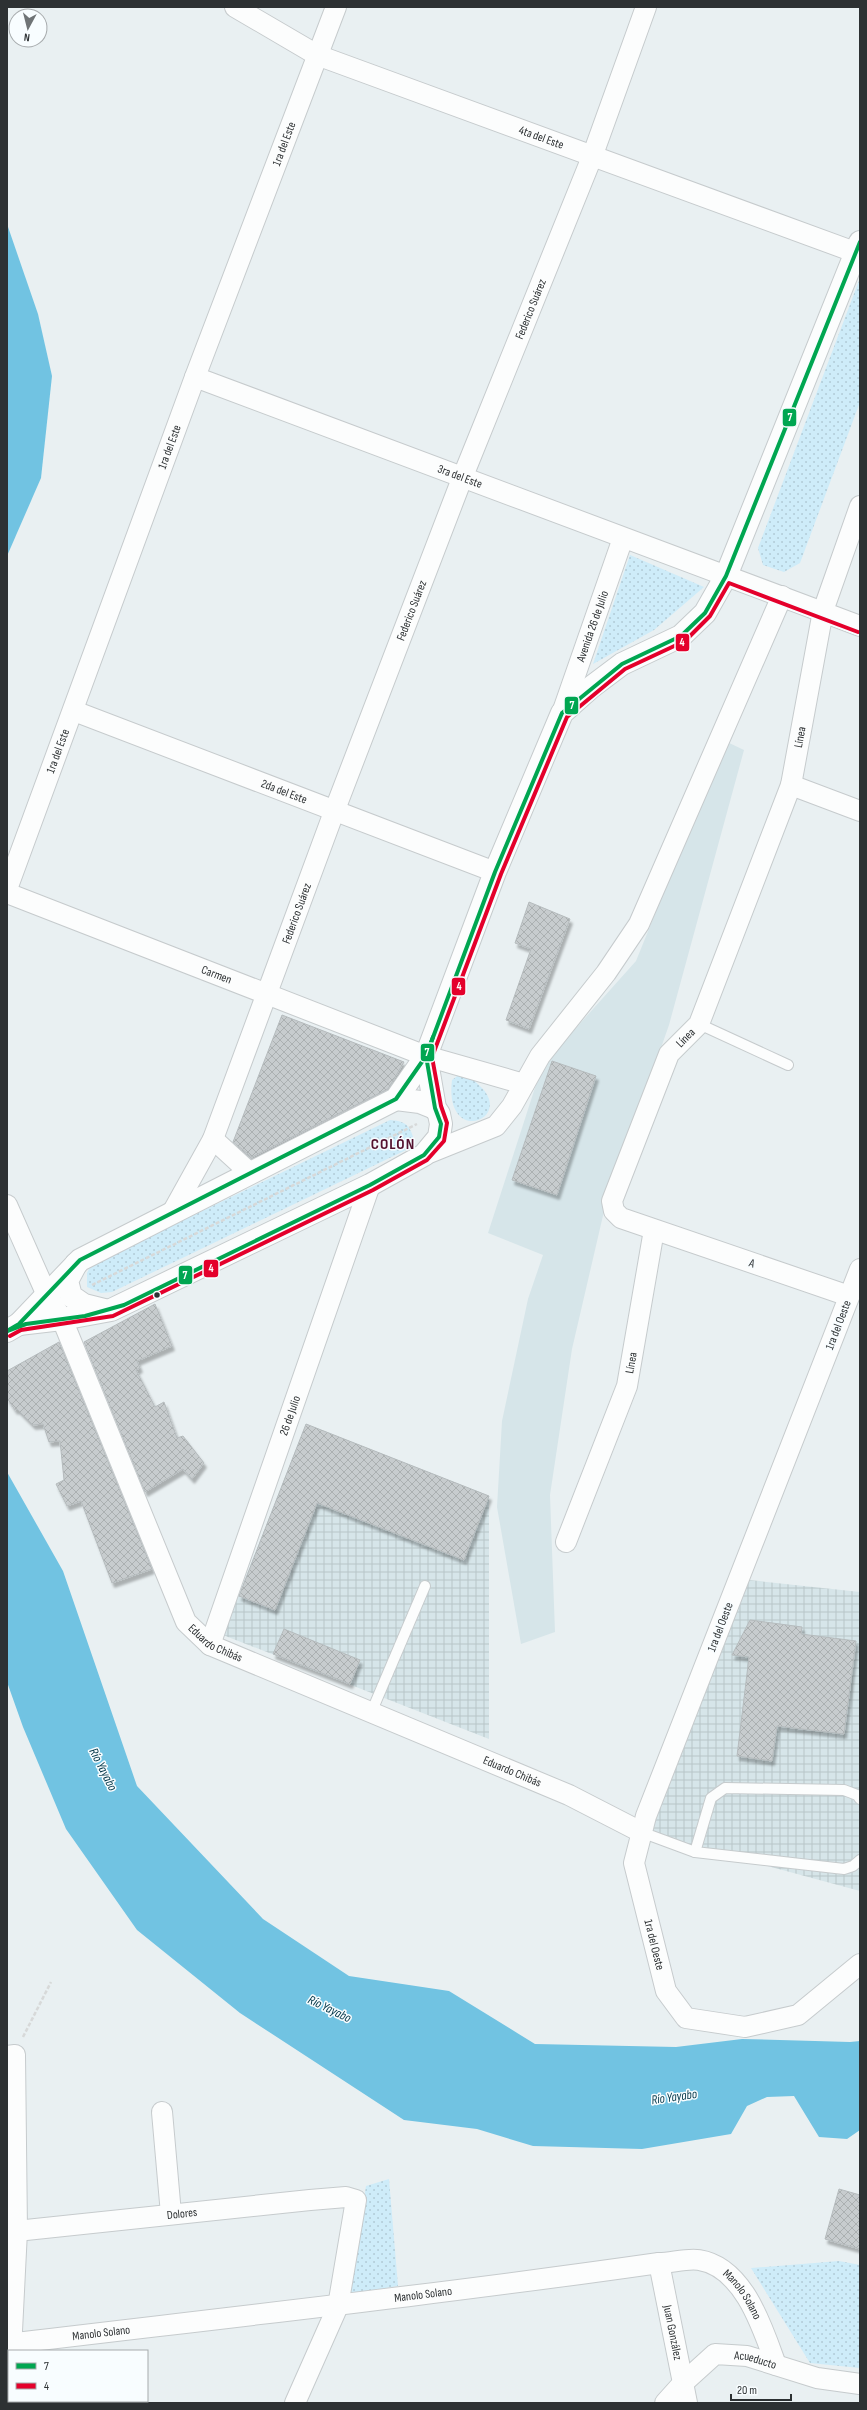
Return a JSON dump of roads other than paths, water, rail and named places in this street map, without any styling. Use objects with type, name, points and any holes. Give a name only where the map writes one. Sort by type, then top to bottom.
[{"type":"main road","name":"Avenida 26 de Julio","points":[[396,1099],[426,1056],[495,872],[562,713],[590,688],[622,664],[681,636],[705,613],[726,576],[859,250]]},
{"type":"main road","points":[[13,1328],[111,1310],[370,1185],[424,1155],[439,1137],[441,1124],[426,1056]]},
{"type":"main road","points":[[13,1328],[80,1260],[249,1172],[396,1099],[420,1102],[437,1111]]},
{"type":"main road","points":[[80,1260],[71,1271],[68,1281],[71,1296],[90,1307],[111,1310]]},
{"type":"street","name":"4ta del Este","points":[[235,7],[317,55],[592,157],[859,250]]},
{"type":"street","name":"1ra del Este","points":[[7,889],[74,711],[195,377],[336,7]]},
{"type":"street","name":"Federico Suárez","points":[[173,1211],[213,1139],[334,812],[463,476],[592,157],[646,7]]},
{"type":"street","name":"3ra del Este","points":[[195,377],[463,476],[623,538],[860,626]]},
{"type":"street","name":"Línea","points":[[566,1542],[627,1386],[654,1230],[621,1218],[614,1211],[612,1201],[669,1054],[699,1024],[792,785],[822,611],[860,506]]},
{"type":"street","name":"Avenida 26 de Julio","points":[[562,713],[623,538]]},
{"type":"street","points":[[424,1155],[496,1126],[512,1106],[540,1056],[606,973],[638,924],[782,596]]},
{"type":"street","name":"2da del Este","points":[[74,711],[334,812],[495,872]]},
{"type":"street","points":[[792,785],[860,811]]},
{"type":"street","name":"Carmen","points":[[7,893],[426,1056],[524,1084]]},
{"type":"street","points":[[213,1139],[249,1172]]},
{"type":"street","name":"26 de Julio","points":[[210,1645],[370,1185]]},
{"type":"street","name":"Eduardo Chibás","points":[[7,1206],[46,1293],[62,1319],[186,1622],[210,1645],[569,1795],[641,1832]]},
{"type":"street","name":"A","points":[[654,1230],[849,1296]]},
{"type":"street","name":"1ra del Oeste","points":[[860,1270],[641,1832],[634,1863],[666,1992],[686,2018],[745,2027],[798,2015],[860,1964]]},
{"type":"street","points":[[10,2346],[12,2232],[11,2055]]},
{"type":"street","points":[[162,2112],[171,2214]]},
{"type":"street","name":"Dolores","points":[[12,2232],[171,2214],[346,2197],[356,2200],[338,2306]]},
{"type":"street","name":"Manolo Solano","points":[[10,2346],[143,2326],[338,2306],[659,2263],[699,2260],[724,2270],[755,2310],[776,2365]]},
{"type":"street","name":"Juan González","points":[[659,2263],[687,2403]]},
{"type":"street","points":[[296,2403],[338,2306]]},
{"type":"street","name":"Acueducto","points":[[665,2403],[683,2383],[715,2354],[747,2356],[818,2378],[860,2384]]},
{"type":"lane","points":[[699,1024],[788,1065]]},
{"type":"lane","points":[[371,1713],[425,1586]]},
{"type":"lane","points":[[695,1852],[711,1798],[725,1788],[844,1790],[857,1795],[860,1799]]},
{"type":"lane","points":[[641,1832],[695,1852],[844,1869],[853,1866],[860,1860]]},
{"type":"water","points":[[7,224],[38,314],[52,376],[41,478],[7,556]]},
{"type":"water","name":"Río Yayabo","points":[[7,1472],[63,1571],[137,1786],[263,1919],[349,1976],[449,1991],[535,2044],[676,2047],[742,2039],[860,2041],[860,2130],[847,2139],[819,2137],[794,2096],[767,2097],[747,2106],[731,2134],[642,2149],[533,2146],[477,2129],[404,2120],[240,2013],[137,1930],[66,1829],[23,1727],[7,1682]]},
{"type":"district","name":"COLÓN","points":[[393,1143]]}]
